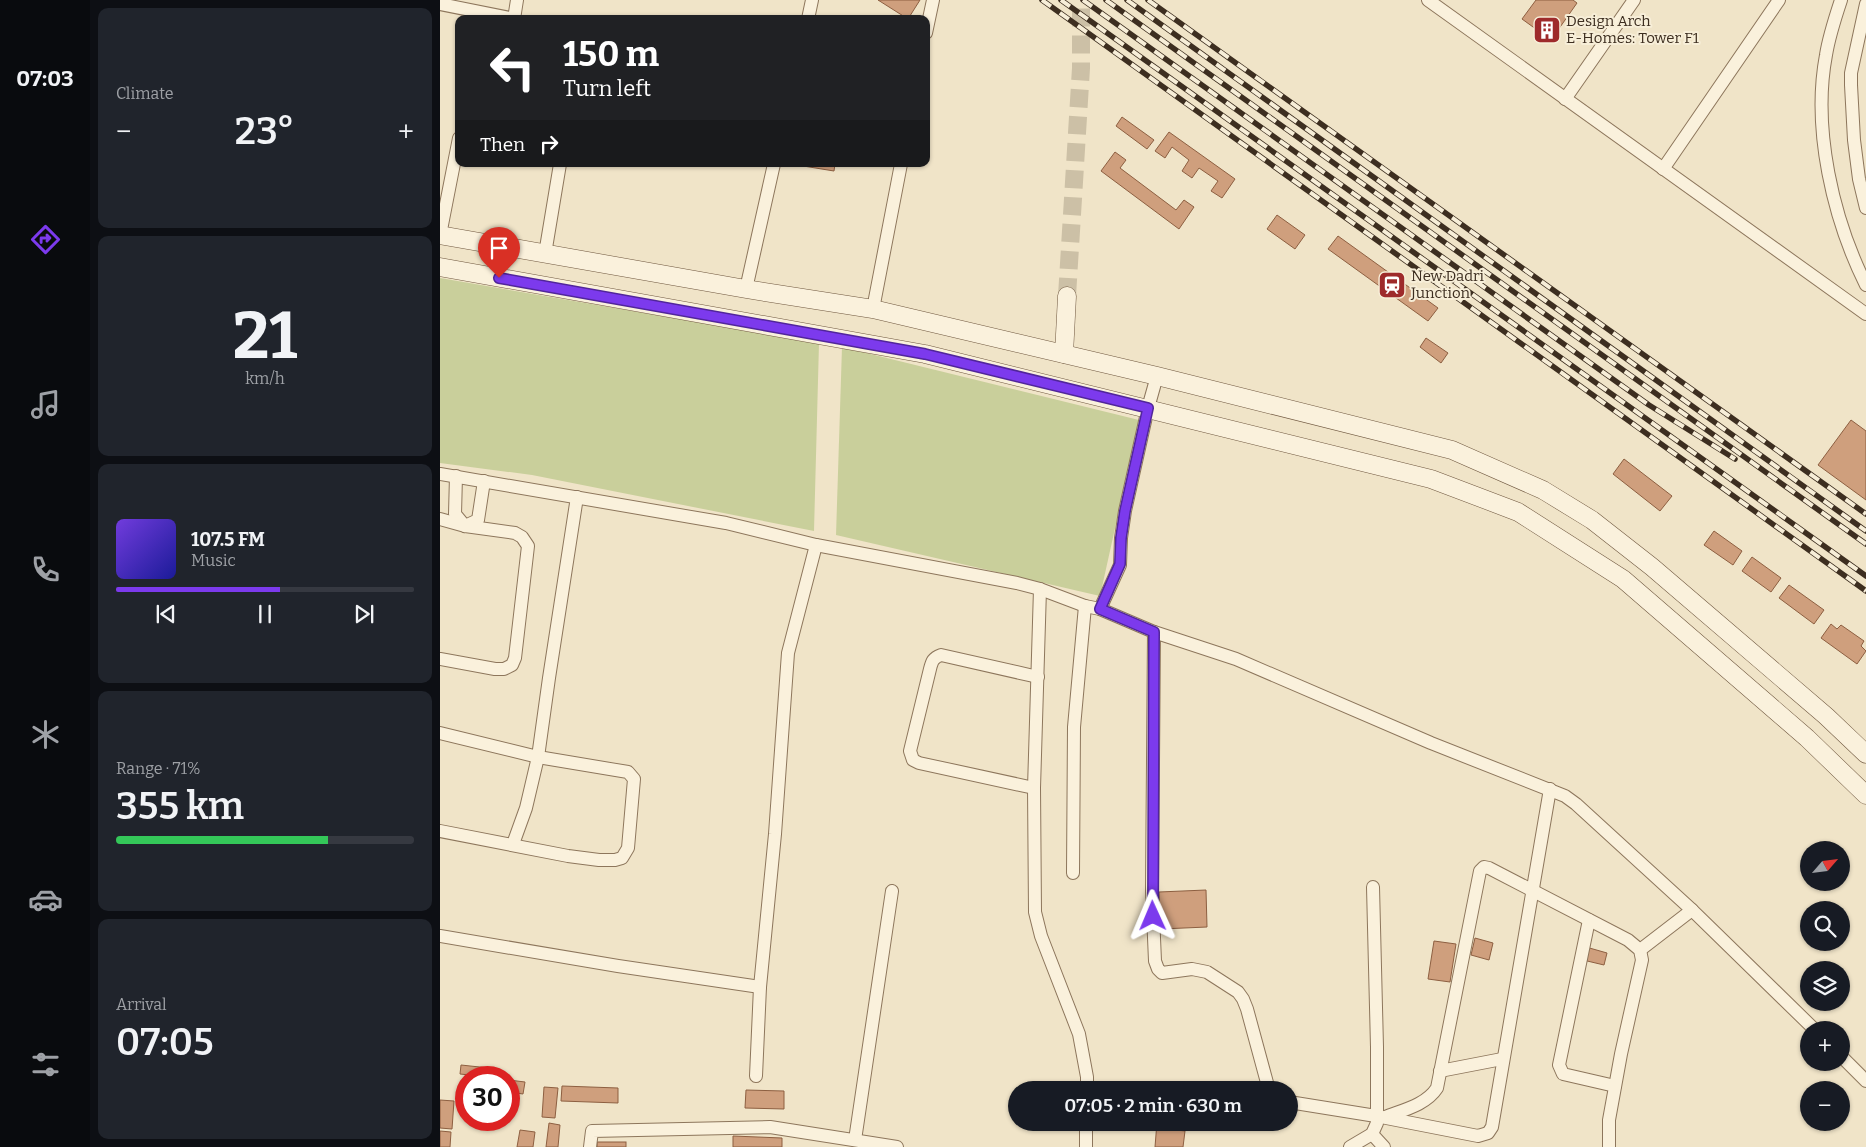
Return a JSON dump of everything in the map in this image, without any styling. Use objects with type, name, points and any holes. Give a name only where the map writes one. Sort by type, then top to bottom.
[{"type":"street","points":[[515,15],[517,0]]},
{"type":"street","points":[[809,15],[812,0]]},
{"type":"street","points":[[930,15],[933,0]]},
{"type":"street","points":[[1428,0],[1866,314]]},
{"type":"street","points":[[1565,99],[1634,0]]},
{"type":"street","points":[[1663,169],[1779,0]]},
{"type":"street","points":[[1841,0],[1826,56],[1822,87],[1824,142],[1833,194],[1852,253],[1866,285]]},
{"type":"street","points":[[440,4],[478,15]]},
{"type":"street","points":[[1866,4],[1851,85],[1858,179],[1866,208]]},
{"type":"street","points":[[455,158],[440,235],[746,289],[873,309],[1157,376],[1452,450],[1543,490],[1592,520],[1652,567],[1826,716],[1866,754]]},
{"type":"street","points":[[545,254],[560,167]]},
{"type":"street","points":[[746,289],[773,167]]},
{"type":"street","points":[[873,309],[900,167]]},
{"type":"street","points":[[440,267],[925,354],[1431,479],[1518,512],[1623,579],[1807,738],[1866,795]]},
{"type":"street","points":[[1064,354],[1067,296]]},
{"type":"street","points":[[1100,609],[1120,564],[1125,511],[1157,376]]},
{"type":"street","points":[[440,474],[726,523],[816,545],[1017,583],[1040,589],[1085,606],[1100,609],[1154,632],[1236,659],[1431,743],[1550,789],[1576,804],[1692,910],[1806,1021]]},
{"type":"street","points":[[456,476],[456,514],[465,526]]},
{"type":"street","points":[[465,526],[478,520],[484,481]]},
{"type":"street","points":[[513,844],[530,793],[538,757],[577,497]]},
{"type":"street","points":[[440,519],[465,526],[515,533],[522,537],[528,546],[515,658],[512,665],[504,669],[440,659]]},
{"type":"street","points":[[756,1076],[760,987],[775,834],[788,653],[816,545]]},
{"type":"street","points":[[1040,589],[1034,788],[1035,912],[1041,936],[1079,1034],[1087,1081]]},
{"type":"street","points":[[1072,873],[1074,727],[1085,606]]},
{"type":"street","points":[[1154,632],[1152,891],[1155,961],[1162,973],[1200,969],[1238,992],[1247,1009],[1267,1081]]},
{"type":"street","points":[[1034,788],[919,764],[913,760],[910,751],[932,661],[935,657],[941,655],[1038,677]]},
{"type":"street","points":[[440,733],[538,757],[620,770],[628,772],[634,779],[628,848],[622,858],[615,860],[599,860],[440,831]]},
{"type":"street","points":[[1298,1103],[1381,1116],[1478,1136],[1484,1136],[1488,1133],[1492,1127],[1502,1059],[1550,789]]},
{"type":"street","points":[[1381,1116],[1429,1098],[1437,1088],[1480,871],[1484,867],[1490,868],[1628,940],[1640,950],[1642,960],[1609,1120],[1609,1147]]},
{"type":"street","points":[[1350,1147],[1372,1134],[1381,1116],[1372,887]]},
{"type":"street","points":[[855,1140],[892,891]]},
{"type":"street","points":[[1640,950],[1692,910]]},
{"type":"street","points":[[1589,920],[1559,1066],[1562,1074],[1615,1086]]},
{"type":"street","points":[[440,936],[618,966],[760,987]]},
{"type":"street","points":[[1440,1071],[1502,1059]]},
{"type":"street","points":[[1850,1065],[1866,1081]]},
{"type":"street","points":[[590,1147],[592,1130],[770,1128],[897,1147]]},
{"type":"street","points":[[1086,1131],[1086,1147]]},
{"type":"street","points":[[1372,1134],[1384,1147]]},
{"type":"green space","points":[[440,278],[819,343],[814,531],[532,475],[440,463]]},
{"type":"green space","points":[[842,347],[1139,420],[1100,596],[836,535]]},
{"type":"building","points":[[878,0],[920,0],[911,15],[902,15]]},
{"type":"building","name":"Design Arch E-Homes: Tower F1","points":[[1536,0],[1573,0],[1577,3],[1551,40],[1522,19]]},
{"type":"building","points":[[1122,117],[1154,140],[1147,149],[1116,126]]},
{"type":"building","points":[[1169,132],[1235,179],[1222,198],[1211,191],[1218,181],[1199,168],[1192,178],[1182,171],[1189,160],[1172,147],[1165,158],[1155,151]]},
{"type":"building","points":[[1115,152],[1126,160],[1120,168],[1176,210],[1184,200],[1194,207],[1179,229],[1101,171]]},
{"type":"building","points":[[809,167],[835,167],[834,171]]},
{"type":"building","points":[[1277,215],[1305,235],[1295,249],[1267,229]]},
{"type":"building","name":"New Dadri Junction","points":[[1338,236],[1438,308],[1428,321],[1328,249]]},
{"type":"building","points":[[1426,338],[1448,353],[1441,363],[1420,347]]},
{"type":"building","points":[[1851,420],[1866,431],[1866,500],[1818,465]]},
{"type":"building","points":[[1624,459],[1672,496],[1660,511],[1613,474]]},
{"type":"building","points":[[1714,531],[1742,551],[1733,565],[1704,545]]},
{"type":"building","points":[[1752,557],[1781,578],[1771,592],[1742,571]]},
{"type":"building","points":[[1789,585],[1824,610],[1814,624],[1779,598]]},
{"type":"building","points":[[1831,624],[1837,629],[1841,625],[1864,641],[1861,646],[1866,651],[1857,664],[1821,638]]},
{"type":"building","points":[[1206,890],[1207,927],[1161,929],[1159,892]]},
{"type":"building","points":[[1475,938],[1493,943],[1489,960],[1471,955]]},
{"type":"building","points":[[1434,941],[1456,944],[1450,982],[1428,979]]},
{"type":"building","points":[[1586,947],[1607,953],[1604,965],[1583,960]]},
{"type":"building","points":[[520,1081],[525,1082],[523,1094],[520,1094]]},
{"type":"building","points":[[562,1086],[618,1088],[618,1103],[561,1101]]},
{"type":"building","points":[[544,1087],[558,1088],[555,1118],[542,1117]]},
{"type":"building","points":[[746,1090],[784,1091],[784,1109],[745,1108]]},
{"type":"building","points":[[440,1100],[454,1101],[452,1129],[440,1128]]},
{"type":"building","points":[[549,1123],[560,1125],[558,1147],[546,1147]]},
{"type":"building","points":[[520,1130],[535,1132],[533,1147],[517,1147]]},
{"type":"building","points":[[440,1131],[451,1132],[450,1147],[440,1147]]},
{"type":"building","points":[[1156,1131],[1185,1131],[1183,1147],[1155,1147]]},
{"type":"building","points":[[733,1136],[782,1138],[782,1147],[733,1147]]},
{"type":"building","points":[[597,1142],[626,1142],[626,1147],[597,1147]]},
{"type":"tunnel","points":[[1067,296],[1081,68],[1081,0]]},
{"type":"railway","points":[[1042,0],[1866,591]]},
{"type":"railway","points":[[1061,0],[1866,576]]},
{"type":"railway","points":[[1083,0],[1649,405],[1735,459]]},
{"type":"railway","points":[[1106,0],[1866,544]]},
{"type":"railway","points":[[1127,0],[1866,531]]},
{"type":"railway","points":[[1148,0],[1866,514]]},
{"type":"place","name":"Design Arch E-Homes: Tower F1","points":[[1547,30]]},
{"type":"place","name":"New Dadri Junction","points":[[1392,285]]},
{"type":"route","points":[[499,278],[925,354],[1148,408],[1125,511],[1120,564],[1100,609],[1154,632],[1153,916]]}]
